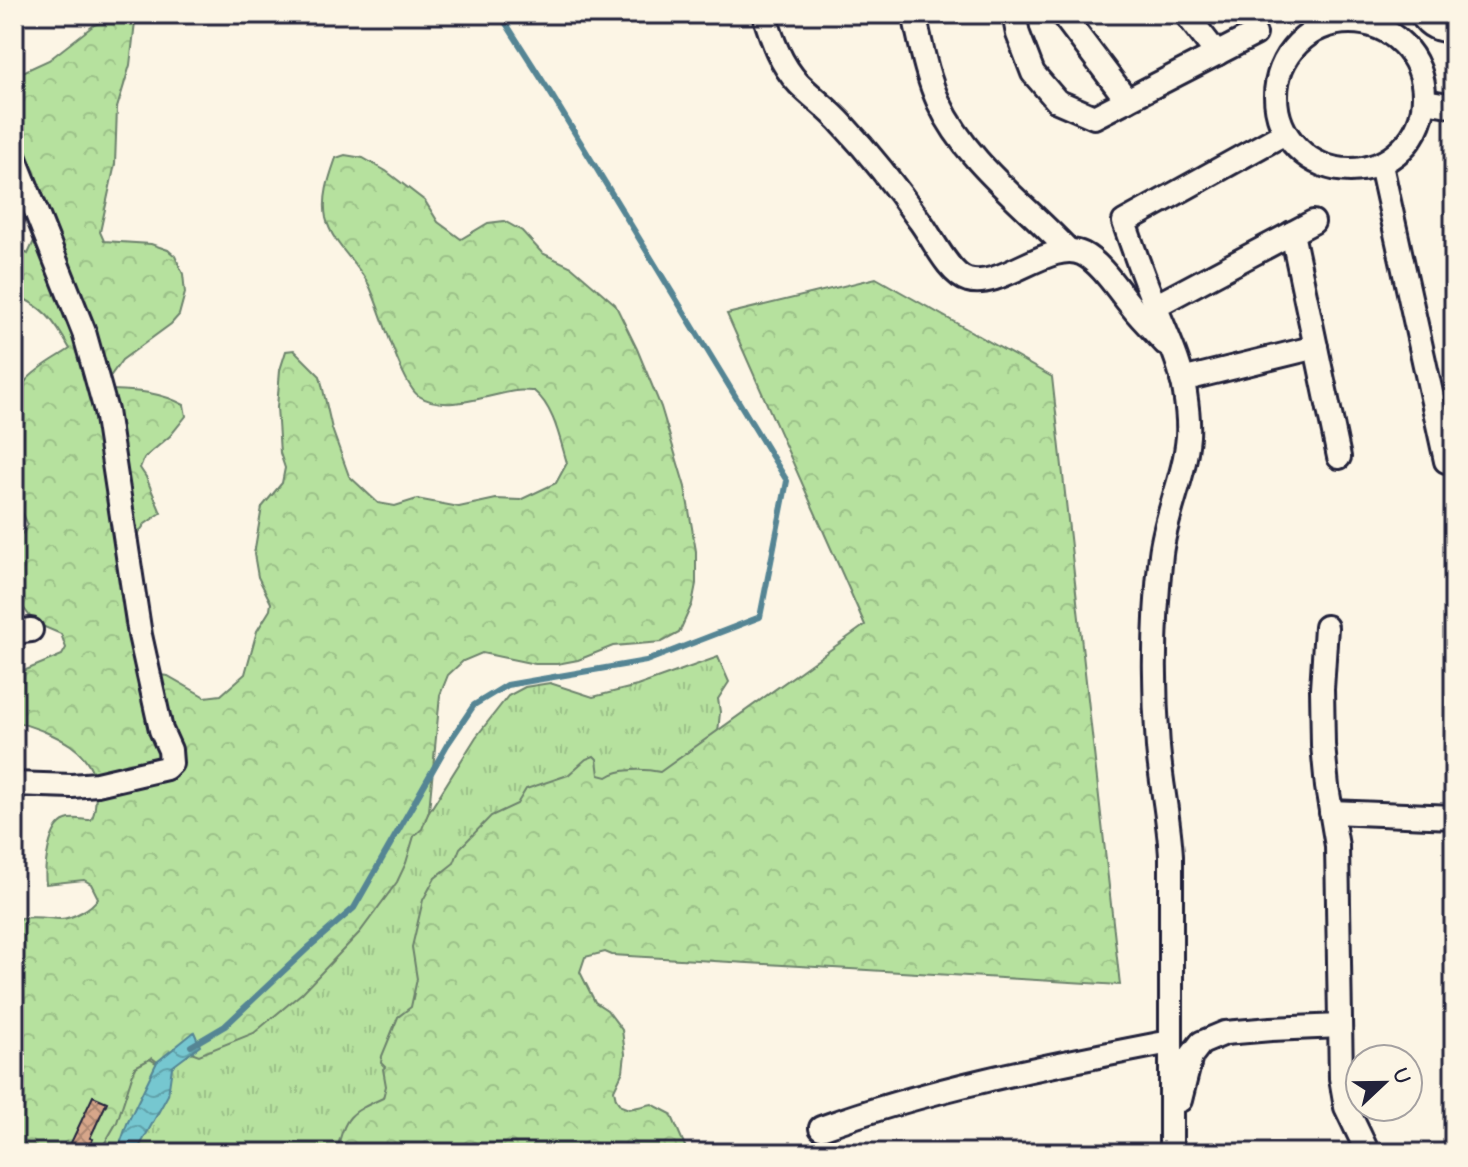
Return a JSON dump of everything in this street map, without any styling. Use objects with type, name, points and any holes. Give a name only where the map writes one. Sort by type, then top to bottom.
[{"type":"street","points":[[764,14],[775,48],[786,67],[798,83],[862,145],[963,280],[976,282],[989,279],[1049,255],[1079,252],[1089,258],[1176,354]]},
{"type":"street","points":[[914,14],[924,60],[938,101],[950,124],[968,150],[1069,251]]},
{"type":"street","points":[[1014,14],[1033,73],[1057,101],[1094,117],[1255,34]]},
{"type":"street","points":[[1062,14],[1127,100]]},
{"type":"street","points":[[1186,14],[1217,54]]},
{"type":"street","points":[[1421,14],[1433,28],[1448,31]]},
{"type":"street","points":[[1319,20],[1352,21],[1380,28],[1405,45],[1420,70],[1425,101],[1419,126],[1403,149],[1381,165],[1354,171],[1327,167],[1303,154],[1285,133],[1277,109],[1276,83],[1285,59],[1319,20]]},
{"type":"street","points":[[1425,101],[1454,106]]},
{"type":"street","points":[[1171,1145],[1171,856],[1158,748],[1155,655],[1161,552],[1188,435],[1185,392],[1176,354],[1124,222],[1285,133]]},
{"type":"street","points":[[14,156],[84,332],[106,411],[140,635],[171,763],[166,768],[97,784],[14,784]]},
{"type":"street","points":[[1381,165],[1446,461]]},
{"type":"street","points":[[1155,306],[1313,222]]},
{"type":"street","points":[[1292,233],[1339,457]]},
{"type":"street","points":[[1182,380],[1316,347]]},
{"type":"street","points":[[1326,627],[1322,689],[1323,745],[1337,846],[1340,1064],[1346,1107],[1368,1153]]},
{"type":"street","points":[[1331,812],[1454,817]]},
{"type":"street","points":[[1171,1145],[1191,1056],[1201,1043],[1225,1033],[1340,1026]]},
{"type":"street","points":[[821,1128],[861,1113],[963,1084],[1170,1042]]},
{"type":"green space","points":[[111,18],[135,22],[130,65],[117,108],[115,164],[100,232],[104,241],[151,244],[168,250],[175,256],[183,274],[185,293],[179,315],[171,324],[122,360],[109,378],[112,390],[166,397],[184,405],[186,416],[170,436],[144,458],[140,468],[161,513],[145,524],[138,534],[132,577],[152,674],[168,676],[205,697],[221,695],[245,674],[257,631],[271,603],[258,577],[254,554],[262,507],[282,483],[285,468],[280,453],[277,407],[280,370],[286,351],[294,350],[320,376],[332,429],[349,476],[378,503],[395,506],[417,499],[459,507],[496,499],[520,500],[556,483],[567,463],[547,406],[534,391],[515,391],[441,403],[429,401],[412,389],[369,285],[339,245],[326,218],[326,195],[331,173],[336,158],[345,155],[363,158],[386,171],[425,201],[438,222],[461,239],[488,223],[504,221],[522,231],[542,253],[572,267],[615,304],[661,407],[685,487],[696,551],[696,584],[692,604],[679,633],[662,642],[613,646],[578,660],[557,664],[535,664],[482,653],[463,661],[448,675],[440,695],[429,811],[422,829],[414,836],[397,882],[360,932],[302,993],[254,1033],[199,1055],[191,1052],[160,1064],[152,1058],[135,1067],[117,1122],[99,1153],[14,1153],[14,930],[21,918],[70,917],[87,909],[98,898],[91,884],[84,880],[46,884],[47,858],[55,830],[66,820],[91,820],[94,814],[95,779],[89,765],[70,744],[14,721],[14,675],[62,655],[66,648],[61,634],[35,623],[19,602],[14,586],[14,550],[28,525],[22,512],[14,505],[14,458],[18,447],[15,405],[23,384],[30,376],[70,349],[47,316],[14,294],[14,246],[28,254],[34,241],[31,216],[14,176],[14,76],[49,60],[94,25]]},
{"type":"green space","points":[[876,278],[1052,377],[1120,985],[612,955],[605,952],[585,957],[580,972],[595,1002],[607,1010],[622,1030],[625,1054],[623,1071],[614,1090],[616,1099],[621,1106],[629,1109],[652,1104],[671,1114],[688,1153],[336,1153],[350,1117],[383,1098],[386,1086],[382,1056],[398,1017],[411,1007],[417,979],[412,947],[423,900],[435,878],[454,863],[460,848],[491,816],[517,804],[526,789],[568,775],[594,756],[599,775],[607,777],[625,771],[660,772],[865,625],[727,314]]},
{"type":"green space","points":[[718,657],[729,682],[718,699],[720,712],[714,775],[369,1153],[94,1153],[116,1103],[143,1055],[166,1069],[414,836],[476,737],[508,696],[525,687],[550,683],[593,697],[637,686]]},
{"type":"water","points":[[194,1032],[200,1046],[172,1067],[168,1095],[136,1153],[117,1153],[127,1124],[157,1062]]},
{"type":"building","points":[[93,1096],[107,1102],[90,1138],[93,1139],[87,1153],[84,1153],[69,1147]]},
{"type":"waterway","points":[[191,1046],[225,1026],[354,908],[447,745],[474,705],[507,685],[646,661],[760,617],[787,481],[500,14]]}]
